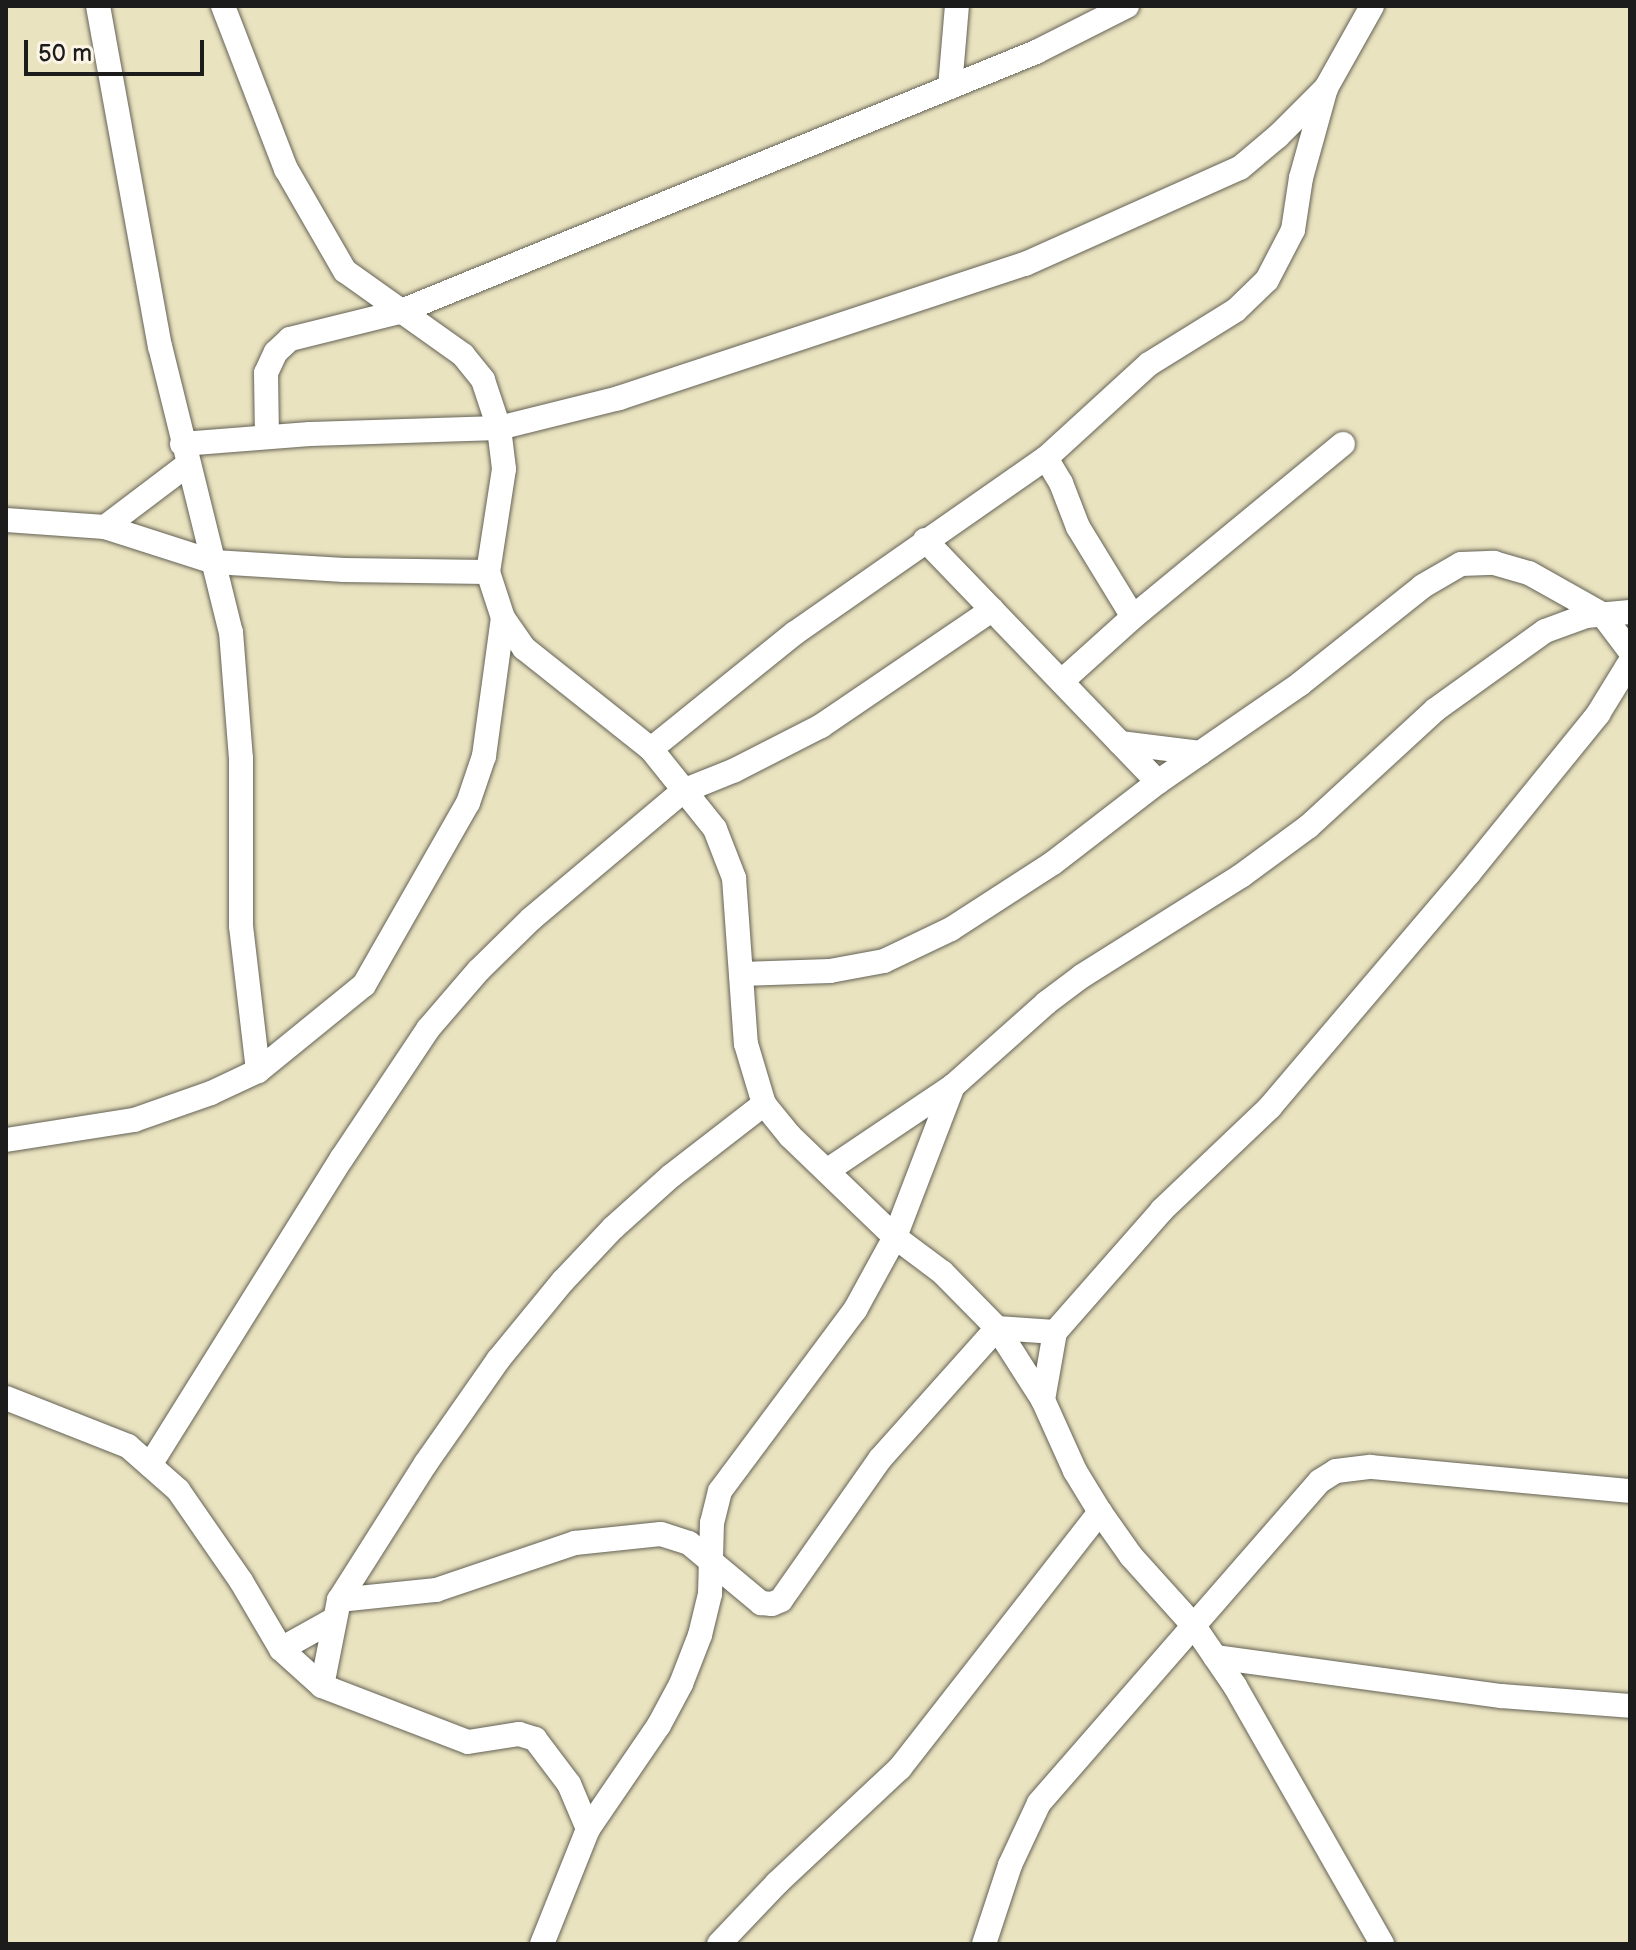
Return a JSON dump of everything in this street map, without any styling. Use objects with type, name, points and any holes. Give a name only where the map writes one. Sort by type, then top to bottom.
[{"type":"street","points":[[98,6],[136,226],[185,455],[231,632],[241,758],[241,926],[258,1071]]},
{"type":"street","points":[[223,6],[286,169],[345,271],[463,355],[483,380],[499,428],[504,469],[488,572],[503,618],[524,648],[651,749],[715,829],[734,878],[746,1044],[764,1104],[790,1136],[895,1237],[942,1272],[997,1328],[1043,1400],[1075,1471],[1100,1512],[1131,1556],[1194,1626],[1215,1657],[1319,1830],[1382,1944]]},
{"type":"street","points":[[950,87],[957,6]]},
{"type":"street","points":[[267,437],[266,373],[276,352],[290,339],[399,312],[1036,52],[1127,6]]},
{"type":"street","points":[[651,749],[795,633],[1046,458],[1149,364],[1236,310],[1267,280],[1293,230],[1301,178],[1326,88],[1372,6]]},
{"type":"street","points":[[105,527],[185,455],[267,437],[499,428],[619,398],[1025,264],[1240,168],[1278,136],[1326,88]]},
{"type":"street","points":[[1062,681],[1133,617],[1343,444]]},
{"type":"street","points":[[1046,458],[1061,483],[1078,527],[1133,617]]},
{"type":"street","points":[[6,520],[105,527],[214,562],[344,570],[488,572]]},
{"type":"street","points":[[925,540],[1158,782]]},
{"type":"street","points":[[741,974],[830,971],[884,961],[951,929],[1053,863],[1158,782],[1300,684],[1423,586],[1461,564],[1494,563],[1529,573],[1602,614],[1630,651]]},
{"type":"street","points":[[150,1465],[275,1260],[428,1029],[479,970],[531,919],[683,791],[735,770],[821,726],[992,610]]},
{"type":"street","points":[[828,1170],[953,1086],[1070,985],[1241,876],[1309,826],[1435,710],[1545,631],[1602,614],[1630,612]]},
{"type":"street","points":[[6,1140],[134,1120],[258,1071],[364,985],[468,803],[484,756],[503,618]]},
{"type":"street","points":[[1043,1400],[1055,1332],[1162,1210],[1270,1107],[1588,726],[1630,662]]},
{"type":"street","points":[[1120,743],[1200,753]]},
{"type":"street","points":[[542,1944],[588,1829],[659,1725],[681,1684],[700,1635],[713,1562],[712,1523],[720,1491],[855,1310],[895,1237],[953,1086]]},
{"type":"street","points":[[281,1649],[336,1610],[489,1372],[563,1281],[613,1228],[671,1176],[764,1104]]},
{"type":"street","points":[[997,1328],[1055,1332]]},
{"type":"street","points":[[336,1610],[436,1590],[575,1543],[626,1535],[661,1534],[689,1543],[761,1603],[772,1604],[781,1600],[880,1459],[997,1328]]},
{"type":"street","points":[[6,1398],[128,1446],[178,1490],[241,1581],[281,1649],[322,1686],[468,1742],[519,1734],[535,1739],[569,1784],[588,1829]]},
{"type":"street","points":[[984,1944],[1010,1865],[1039,1803],[1320,1481],[1336,1471],[1371,1467],[1630,1491]]},
{"type":"street","points":[[731,1940],[777,1883],[900,1768],[1100,1512]]},
{"type":"street","points":[[322,1686],[336,1610]]},
{"type":"street","points":[[1215,1657],[1501,1696],[1630,1706]]},
{"type":"street","points":[[569,1784],[610,1793]]}]
